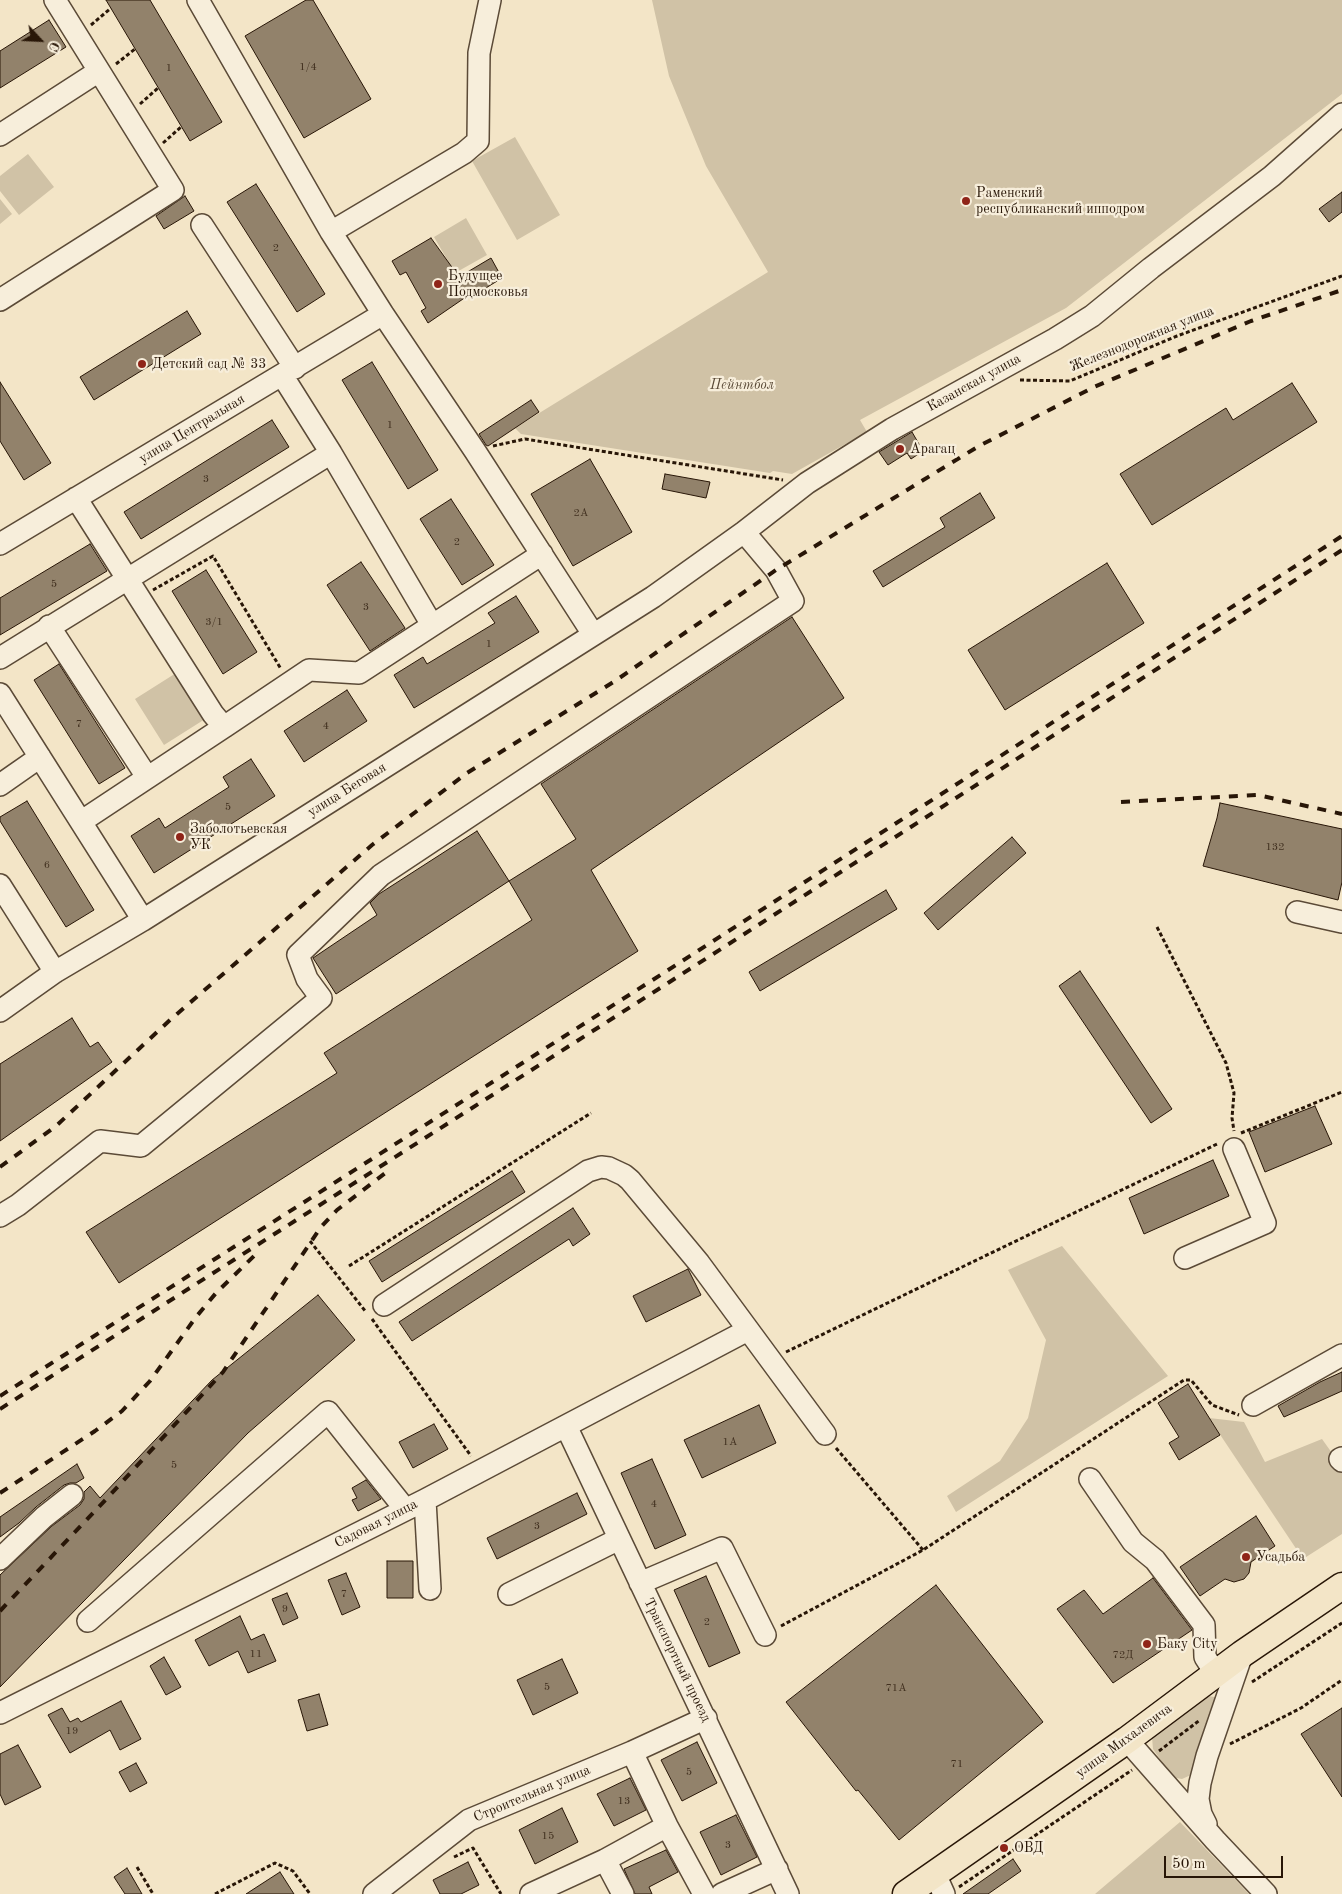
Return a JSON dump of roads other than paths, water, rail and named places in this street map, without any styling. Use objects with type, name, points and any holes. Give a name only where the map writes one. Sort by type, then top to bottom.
[{"type":"main road","name":"улица Михалевича","points":[[906,1894],[945,1886],[1127,1740],[1242,1654],[1342,1586]]},
{"type":"street","points":[[0,300],[173,190],[104,70],[55,0]]},
{"type":"street","points":[[198,0],[331,232],[593,634]]},
{"type":"street","points":[[331,232],[464,153],[478,141],[479,53],[490,0]]},
{"type":"street","points":[[0,135],[104,70]]},
{"type":"street","name":"Казанская улица","points":[[593,634],[653,597],[807,484],[892,429],[1055,339],[1092,316],[1151,268],[1272,176],[1342,114]]},
{"type":"street","points":[[202,225],[288,371],[331,453],[432,625]]},
{"type":"street","name":"улица Центральная","points":[[0,544],[383,314]]},
{"type":"street","points":[[0,658],[331,453]]},
{"type":"street","points":[[76,498],[213,714],[224,726]]},
{"type":"street","points":[[0,1216],[18,1205],[100,1140],[141,1146],[321,998],[307,979],[298,955],[381,875],[793,601],[776,570],[744,532]]},
{"type":"street","points":[[82,821],[300,675],[309,670],[360,673],[542,554]]},
{"type":"street","points":[[49,626],[147,777]]},
{"type":"street","name":"улица Беговая","points":[[0,1011],[55,972],[143,920],[593,634]]},
{"type":"street","points":[[0,694],[143,920]]},
{"type":"street","points":[[0,785],[40,757]]},
{"type":"street","points":[[0,885],[55,972]]},
{"type":"street","points":[[1297,912],[1342,922]]},
{"type":"street","points":[[1185,1258],[1265,1223],[1231,1142]]},
{"type":"street","points":[[384,1304],[588,1171],[601,1167],[617,1171],[630,1180],[699,1262],[825,1434]]},
{"type":"street","name":"Садовая улица","points":[[0,1713],[425,1500],[748,1330]]},
{"type":"street","points":[[1253,1405],[1342,1355]]},
{"type":"street","points":[[88,1621],[328,1412],[405,1510]]},
{"type":"street","name":"Транспортный проезд","points":[[566,1426],[640,1583],[664,1646],[706,1718],[788,1894]]},
{"type":"street","points":[[1090,1479],[1133,1542],[1155,1560],[1204,1625],[1206,1658],[1216,1674]]},
{"type":"street","points":[[0,1559],[72,1495]]},
{"type":"street","points":[[425,1500],[430,1588]]},
{"type":"street","points":[[509,1594],[619,1539]]},
{"type":"street","points":[[640,1583],[722,1548],[765,1635]]},
{"type":"street","points":[[1215,1840],[1200,1814],[1198,1799],[1208,1756],[1242,1654]]},
{"type":"street","name":"Строительная улица","points":[[374,1894],[468,1820],[632,1752],[706,1718]]},
{"type":"street","points":[[1127,1740],[1215,1840],[1266,1894]]},
{"type":"street","points":[[632,1752],[667,1826],[704,1894]]},
{"type":"street","points":[[531,1894],[605,1860],[667,1826]]},
{"type":"street","points":[[605,1860],[623,1894]]},
{"type":"street","points":[[722,1894],[777,1869]]},
{"type":"railway","points":[[0,1167],[56,1126],[170,1020],[372,845],[467,773],[615,681],[776,570],[979,446],[1094,387],[1251,321],[1342,290]]},
{"type":"railway","points":[[0,1396],[662,974],[1342,536]]},
{"type":"railway","points":[[0,1409],[1342,550]]},
{"type":"railway","points":[[1121,802],[1258,795],[1342,814]]},
{"type":"railway","points":[[0,1611],[223,1372],[321,1227],[337,1210],[388,1171]]},
{"type":"railway","points":[[0,1493],[95,1431],[122,1411],[150,1381],[196,1317],[216,1293],[254,1256]]},
{"type":"place","name":"Раменский республиканский ипподром","points":[[966,201]]},
{"type":"place","name":"Будущее Подмосковья","points":[[438,284]]},
{"type":"place","name":"Детский сад № 33","points":[[142,364]]},
{"type":"place","name":"Арагац","points":[[900,449]]},
{"type":"place","name":"Заболотьевская УК","points":[[180,837]]},
{"type":"place","name":"Усадьба","points":[[1246,1557]]},
{"type":"place","name":"Баку City","points":[[1147,1644]]},
{"type":"place","name":"ОВД","points":[[1004,1848]]},
{"type":"park label","name":"Пейнтбол","points":[[742,385]]}]
